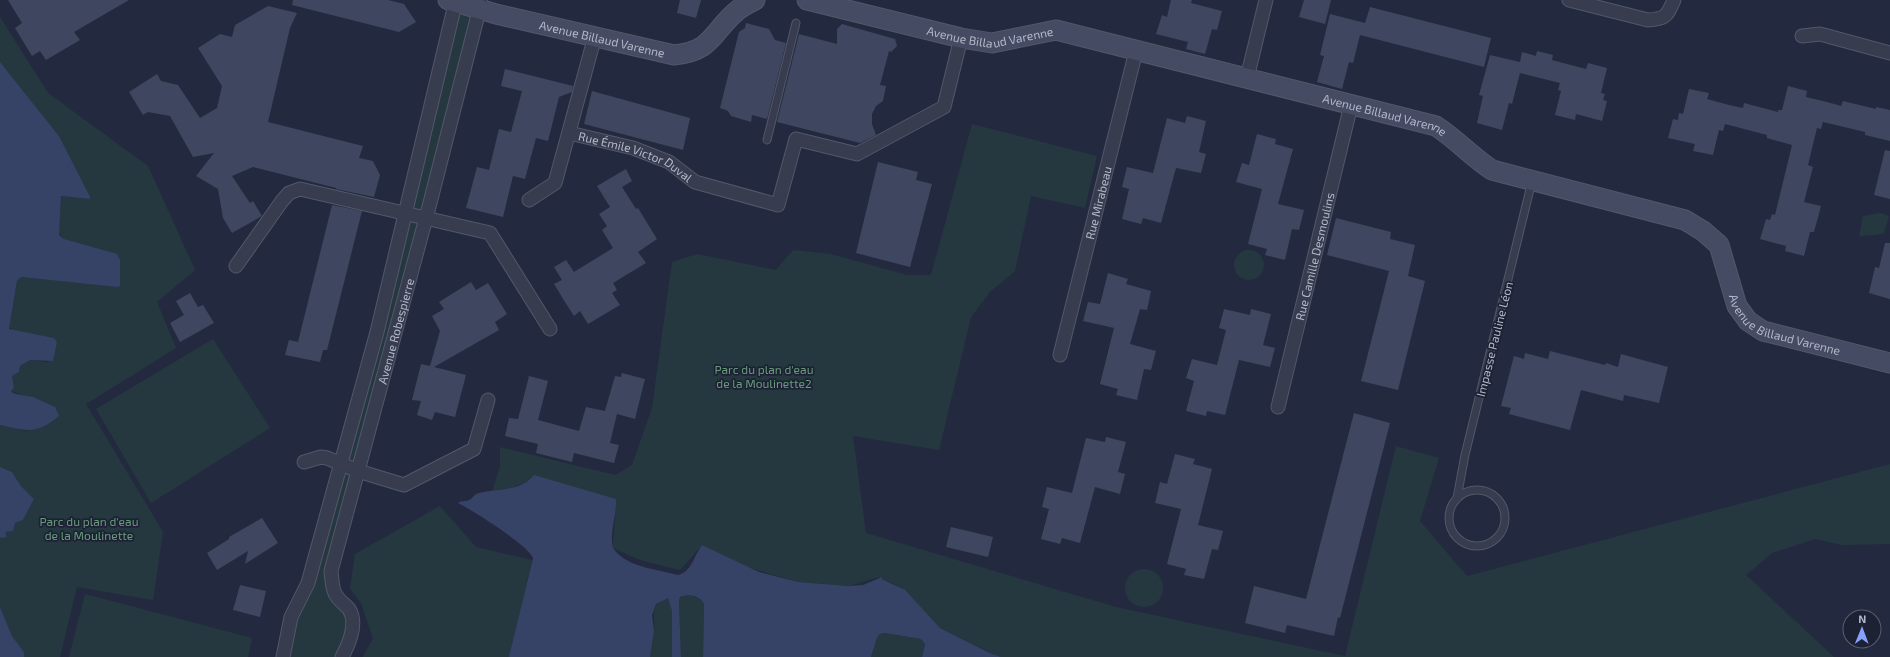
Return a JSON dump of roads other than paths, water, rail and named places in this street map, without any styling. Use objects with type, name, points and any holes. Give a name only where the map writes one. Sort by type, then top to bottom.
[{"type":"street","name":"Avenue Billaud Varenne","points":[[453,1],[480,4],[595,36],[674,55],[688,54],[704,46],[738,10],[754,0]]},
{"type":"street","name":"Avenue Billaud Varenne","points":[[807,0],[961,38],[992,43],[1056,30],[1436,126],[1451,135],[1474,158],[1492,170],[1685,220],[1704,231],[1719,245],[1737,306],[1748,321],[1763,331],[1890,363]]},
{"type":"street","points":[[1247,78],[1266,0]]},
{"type":"street","points":[[1569,0],[1648,20],[1660,20],[1668,15],[1674,0]]},
{"type":"street","name":"Avenue Robespierre","points":[[284,656],[291,617],[308,583],[377,332],[453,1]]},
{"type":"street","name":"Avenue Robespierre","points":[[342,657],[347,648],[352,631],[352,619],[349,610],[335,595],[331,571],[426,217],[480,4]]},
{"type":"street","points":[[1802,36],[1820,34],[1890,53]]},
{"type":"street","points":[[529,200],[556,183],[595,36]]},
{"type":"street","name":"Rue Émile Victor Duval","points":[[569,133],[633,148],[669,162],[695,182],[778,205],[796,139],[857,154],[944,107],[961,38]]},
{"type":"street","name":"Rue Mirabeau","points":[[1060,355],[1136,51]]},
{"type":"street","name":"Rue Camille Desmoulins","points":[[1278,407],[1351,105]]},
{"type":"street","points":[[236,266],[289,193],[300,189],[490,233],[550,329]]},
{"type":"street","points":[[304,462],[321,457],[327,458],[358,471],[404,485],[474,449],[488,400]]},
{"type":"lane","points":[[767,140],[796,23]]},
{"type":"lane","name":"Impasse Pauline Léon","points":[[1457,498],[1464,493],[1473,490],[1486,492],[1498,499],[1503,506],[1506,515],[1502,533],[1496,540],[1488,545],[1478,547],[1469,546],[1460,541],[1453,534],[1449,526],[1449,516],[1451,506],[1457,498],[1465,455],[1532,180]]},
{"type":"water","points":[[0,62],[59,136],[90,197],[90,199],[61,196],[59,235],[64,239],[117,254],[120,260],[120,286],[117,287],[21,277],[17,281],[9,329],[54,338],[57,342],[53,361],[30,360],[20,366],[19,372],[12,376],[14,387],[11,392],[33,397],[55,407],[59,416],[44,426],[31,430],[17,429],[0,425]]},
{"type":"water","points":[[0,467],[12,472],[21,486],[34,499],[23,520],[15,523],[13,531],[5,532],[7,537],[0,538]]},
{"type":"water","points":[[534,475],[616,499],[612,529],[613,548],[619,555],[634,564],[678,575],[690,567],[702,545],[759,572],[798,582],[849,586],[863,585],[882,577],[882,579],[905,590],[940,628],[1001,657],[922,657],[925,644],[921,639],[885,633],[880,634],[877,638],[871,657],[703,657],[704,604],[697,597],[687,595],[680,597],[679,602],[681,657],[672,657],[672,611],[668,598],[656,604],[652,615],[654,631],[650,657],[509,657],[533,558],[529,552],[511,537],[487,520],[458,503],[469,500],[476,494],[486,491],[516,487],[529,480]]},
{"type":"water","points":[[0,607],[12,636],[24,652],[24,657],[0,657]]},
{"type":"park label","name":"Parc du plan d'eau de la Moulinette2","points":[[764,376]]},
{"type":"park label","name":"Parc du plan d'eau de la Moulinette","points":[[89,528]]}]
